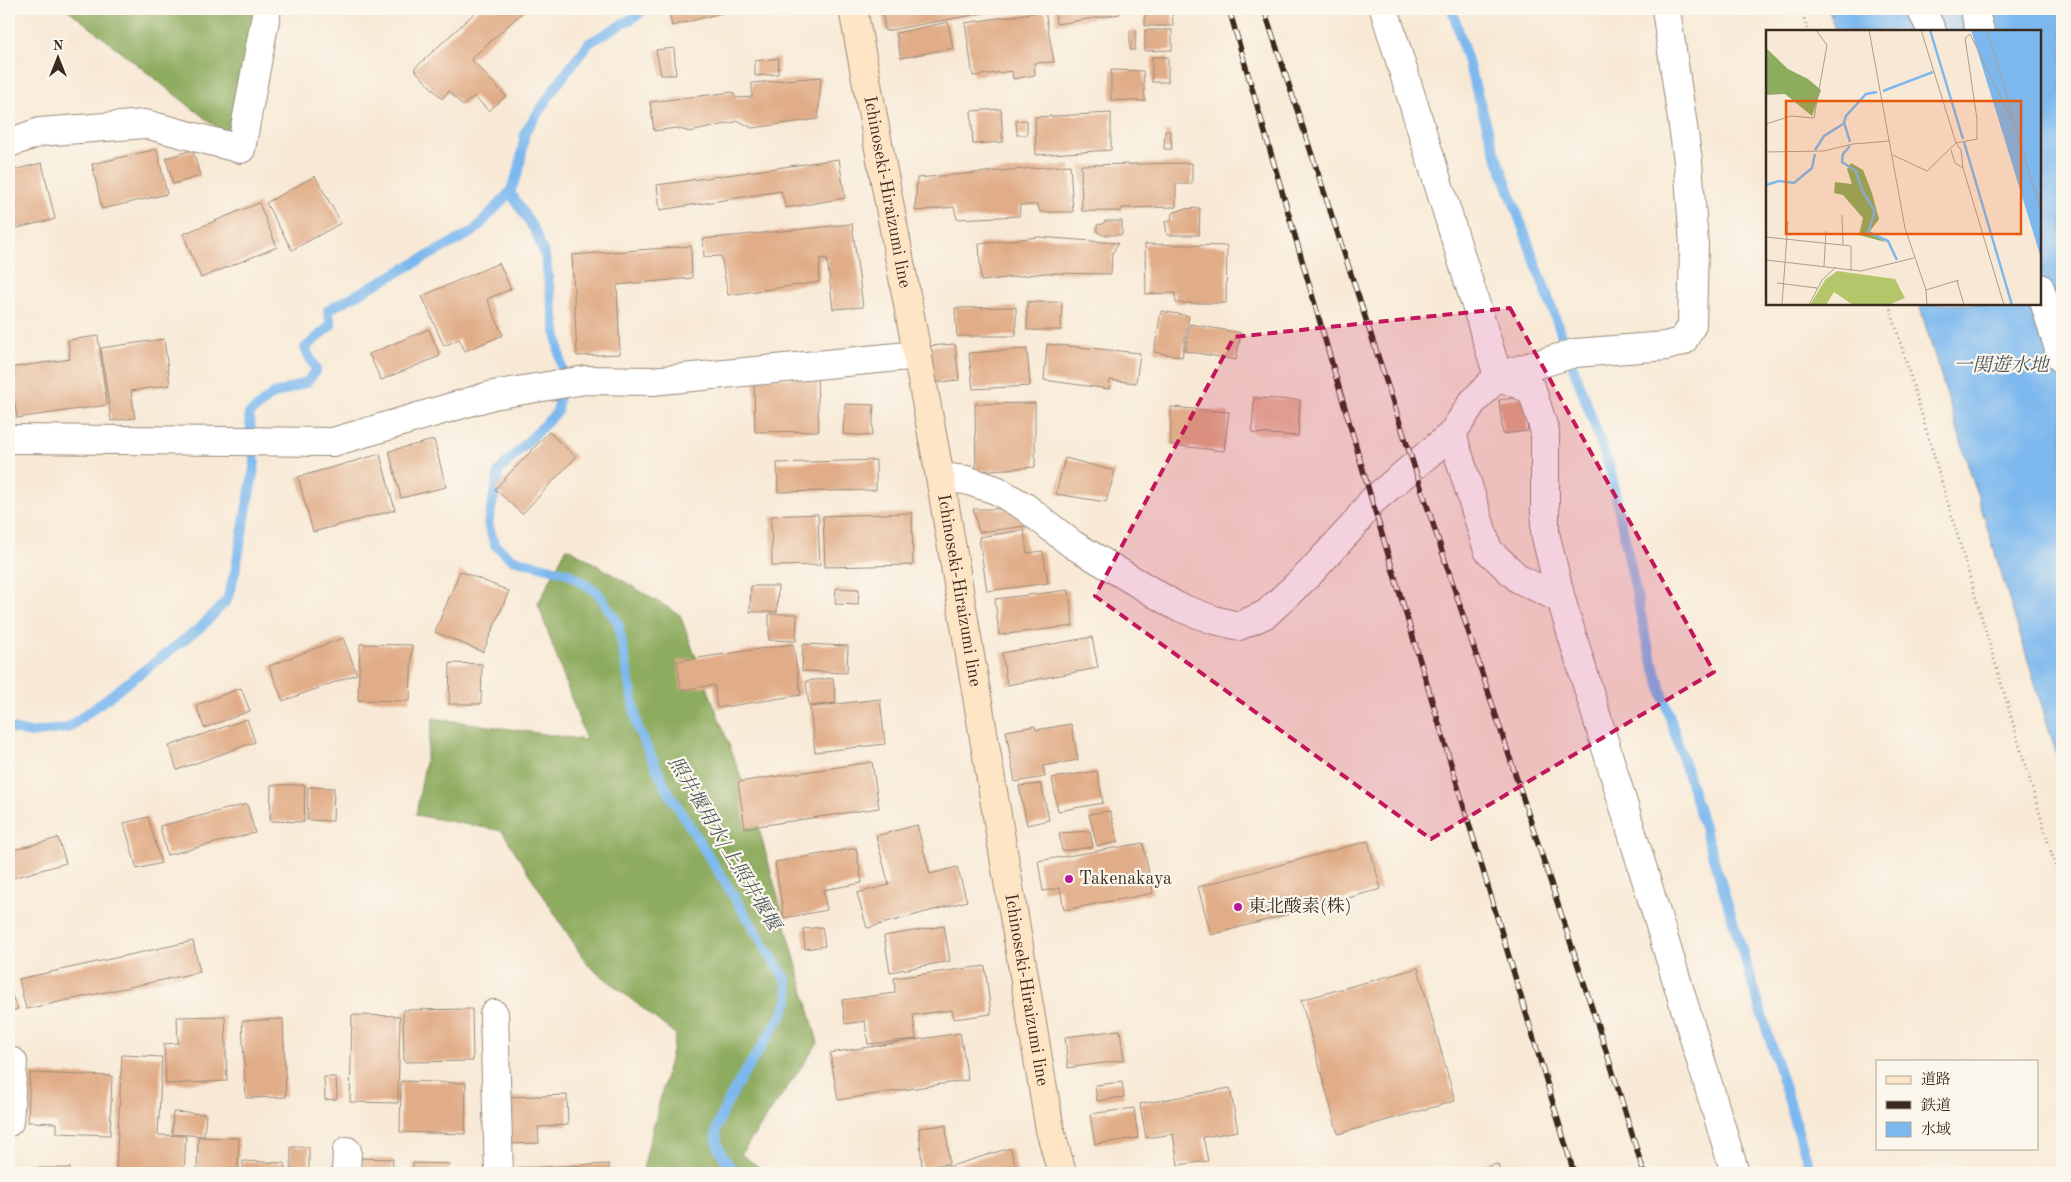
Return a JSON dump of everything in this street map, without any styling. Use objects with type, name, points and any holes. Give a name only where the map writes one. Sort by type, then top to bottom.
[{"type":"main road","name":"Ichinoseki-Hiraizumi line","points":[[853,9],[940,477],[1050,1130],[1062,1173]]},
{"type":"street","points":[[9,143],[40,132],[144,124],[241,149],[267,9]]},
{"type":"street","points":[[1384,9],[1498,376]]},
{"type":"street","points":[[940,477],[966,480],[996,490],[1025,507],[1072,544],[1176,606],[1214,620],[1239,626],[1266,614],[1309,574],[1353,526],[1372,502],[1452,434],[1472,403],[1498,376],[1575,354],[1674,343],[1683,340],[1692,325],[1694,245],[1688,161],[1666,9]]},
{"type":"street","points":[[1921,9],[1932,30]]},
{"type":"street","points":[[1974,9],[1980,30]]},
{"type":"street","points":[[2041,291],[2062,359]]},
{"type":"street","points":[[9,439],[333,442],[493,394],[576,381],[652,381],[918,355]]},
{"type":"street","points":[[1498,376],[1532,390],[1546,432],[1546,533],[1561,599],[1735,1173]]},
{"type":"street","points":[[1452,434],[1488,550],[1519,579],[1561,599]]},
{"type":"street","points":[[494,1014],[499,1173]]},
{"type":"street","points":[[9,1122],[13,1062]]},
{"type":"path","points":[[1801,9],[1808,30]]},
{"type":"path","points":[[1890,305],[2062,889]]},
{"type":"highlighted area","points":[[1510,308],[1714,672],[1431,839],[1095,596],[1234,337]]},
{"type":"green space","points":[[67,9],[271,9],[226,135]]},
{"type":"green space","points":[[567,547],[680,615],[755,814],[818,1043],[741,1154],[767,1173],[642,1173],[676,1035],[587,964],[502,831],[416,815],[433,718],[586,740],[538,604]]},
{"type":"water","name":"一関遊水地","points":[[1829,9],[2062,9],[2062,772],[1919,305],[2041,305],[2041,30],[1835,30]]},
{"type":"building","points":[[479,9],[526,9],[471,59],[506,96],[489,111],[474,96],[463,106],[449,91],[442,99],[414,69]]},
{"type":"building","points":[[668,9],[736,9],[672,26]]},
{"type":"building","points":[[882,9],[1000,9],[1000,10],[885,31]]},
{"type":"building","points":[[1055,9],[1120,9],[1120,14],[1056,24]]},
{"type":"building","points":[[1145,9],[1172,9],[1173,26],[1145,26]]},
{"type":"building","points":[[1045,11],[1054,62],[1034,63],[1035,75],[1013,79],[1012,71],[973,76],[965,23]]},
{"type":"building","points":[[948,22],[953,48],[901,58],[896,33]]},
{"type":"building","points":[[1136,30],[1135,50],[1130,50],[1130,31]]},
{"type":"building","points":[[1145,30],[1172,30],[1172,50],[1145,51]]},
{"type":"building","points":[[674,48],[676,75],[661,75],[656,50]]},
{"type":"building","points":[[1152,57],[1168,57],[1168,82],[1152,82]]},
{"type":"building","points":[[779,58],[778,74],[755,76],[755,61]]},
{"type":"building","points":[[1111,70],[1143,71],[1145,101],[1111,100]]},
{"type":"building","points":[[821,77],[818,119],[752,128],[739,121],[690,132],[676,128],[654,131],[650,102],[733,92],[736,98],[752,97],[752,83]]},
{"type":"building","points":[[1001,109],[1003,142],[973,144],[971,111]]},
{"type":"building","points":[[1111,113],[1111,150],[1036,155],[1035,117]]},
{"type":"building","points":[[1027,120],[1027,135],[1017,135],[1016,121]]},
{"type":"building","points":[[1165,131],[1170,131],[1172,149],[1164,149]]},
{"type":"building","points":[[157,149],[167,194],[102,209],[92,164]]},
{"type":"building","points":[[193,150],[200,176],[173,184],[166,158]]},
{"type":"building","points":[[839,159],[845,198],[786,208],[781,191],[660,210],[657,185]]},
{"type":"building","points":[[42,163],[55,219],[9,230],[9,171]]},
{"type":"building","points":[[1192,163],[1192,184],[1176,184],[1176,207],[1122,208],[1121,211],[1082,211],[1081,165]]},
{"type":"building","points":[[1070,165],[1073,212],[1040,212],[1038,205],[1020,205],[1019,216],[957,219],[954,207],[915,211],[917,178]]},
{"type":"building","points":[[315,176],[341,223],[292,250],[266,203]]},
{"type":"building","points":[[259,203],[277,247],[201,278],[183,234]]},
{"type":"building","points":[[1200,208],[1199,235],[1167,235],[1165,221],[1171,221],[1172,213],[1184,209]]},
{"type":"building","points":[[1105,221],[1122,221],[1122,235],[1103,235],[1097,232],[1097,225],[1103,224]]},
{"type":"building","points":[[852,224],[863,307],[833,309],[827,258],[820,259],[819,282],[728,295],[721,256],[704,257],[703,239]]},
{"type":"building","points":[[1038,237],[1118,243],[1112,254],[1111,274],[1045,273],[981,281],[979,244]]},
{"type":"building","points":[[1145,244],[1227,246],[1226,303],[1176,303],[1175,293],[1146,294]]},
{"type":"building","points":[[691,246],[692,278],[617,285],[620,354],[577,356],[572,255]]},
{"type":"building","points":[[499,263],[511,289],[487,299],[503,335],[465,351],[459,339],[444,346],[422,296]]},
{"type":"building","points":[[1027,302],[1062,302],[1061,330],[1027,330]]},
{"type":"building","points":[[1016,307],[1016,336],[957,336],[955,308]]},
{"type":"building","points":[[1161,311],[1189,316],[1182,357],[1154,352]]},
{"type":"building","points":[[1190,324],[1241,333],[1236,360],[1185,351]]},
{"type":"building","points":[[429,329],[440,356],[381,380],[369,354]]},
{"type":"building","points":[[98,336],[107,405],[17,418],[9,368],[70,359],[68,340]]},
{"type":"building","points":[[164,339],[170,385],[131,391],[135,418],[111,421],[101,348]]},
{"type":"building","points":[[955,344],[959,380],[933,383],[929,346]]},
{"type":"building","points":[[1047,344],[1140,353],[1136,383],[1110,380],[1109,389],[1044,380]]},
{"type":"building","points":[[1027,349],[1030,386],[973,389],[969,353]]},
{"type":"building","points":[[817,378],[819,431],[755,432],[754,379]]},
{"type":"building","points":[[1524,397],[1528,431],[1503,434],[1499,400]]},
{"type":"building","points":[[1254,398],[1300,400],[1298,436],[1252,433]]},
{"type":"building","points":[[1035,403],[1035,467],[976,471],[975,404]]},
{"type":"building","points":[[845,404],[874,405],[872,436],[843,434]]},
{"type":"building","points":[[1171,407],[1229,412],[1224,451],[1171,445]]},
{"type":"building","points":[[549,432],[576,457],[522,514],[495,489]]},
{"type":"building","points":[[434,440],[446,487],[401,498],[389,451]]},
{"type":"building","points":[[380,454],[395,510],[313,532],[298,477]]},
{"type":"building","points":[[1065,458],[1115,471],[1106,502],[1056,494]]},
{"type":"building","points":[[876,460],[876,490],[778,492],[777,463]]},
{"type":"building","points":[[973,509],[1007,509],[1027,526],[979,532]]},
{"type":"building","points":[[912,513],[913,565],[825,567],[823,516]]},
{"type":"building","points":[[818,514],[820,565],[772,566],[771,516]]},
{"type":"building","points":[[1024,530],[1027,553],[1043,551],[1048,583],[987,591],[979,537]]},
{"type":"building","points":[[460,571],[509,591],[483,652],[435,632]]},
{"type":"building","points":[[751,586],[778,586],[777,612],[750,612]]},
{"type":"building","points":[[836,588],[859,589],[858,605],[835,604]]},
{"type":"building","points":[[1069,590],[1073,626],[999,635],[995,599]]},
{"type":"building","points":[[769,614],[797,614],[796,641],[769,640]]},
{"type":"building","points":[[1092,637],[1098,668],[1007,685],[1002,653]]},
{"type":"building","points":[[343,638],[357,674],[283,701],[269,666]]},
{"type":"building","points":[[360,644],[412,645],[410,701],[358,700]]},
{"type":"building","points":[[793,644],[801,695],[717,708],[714,685],[681,690],[677,661]]},
{"type":"building","points":[[803,644],[848,646],[847,673],[802,671]]},
{"type":"building","points":[[450,663],[482,664],[481,704],[449,704]]},
{"type":"building","points":[[833,678],[836,703],[809,706],[806,681]]},
{"type":"building","points":[[241,688],[250,711],[204,728],[196,705]]},
{"type":"building","points":[[880,699],[885,744],[815,752],[810,707]]},
{"type":"building","points":[[247,719],[255,742],[177,770],[169,746]]},
{"type":"building","points":[[1071,724],[1078,760],[1043,766],[1045,777],[1015,782],[1006,731],[1035,726],[1036,730]]},
{"type":"building","points":[[872,762],[879,808],[745,828],[738,782]]},
{"type":"building","points":[[1097,771],[1103,803],[1058,811],[1052,778]]},
{"type":"building","points":[[1041,784],[1049,820],[1027,825],[1019,786]]},
{"type":"building","points":[[271,785],[305,785],[304,822],[270,821]]},
{"type":"building","points":[[308,787],[334,788],[333,821],[307,820]]},
{"type":"building","points":[[247,804],[255,833],[167,855],[160,826]]},
{"type":"building","points":[[1110,811],[1118,842],[1097,846],[1089,814]]},
{"type":"building","points":[[148,817],[161,863],[137,869],[124,823]]},
{"type":"building","points":[[917,825],[930,874],[957,867],[967,901],[867,928],[857,893],[889,885],[876,836]]},
{"type":"building","points":[[1090,831],[1093,847],[1062,851],[1059,833]]},
{"type":"building","points":[[58,838],[66,863],[9,879],[9,851]]},
{"type":"building","points":[[1368,841],[1381,889],[1211,935],[1198,887]]},
{"type":"building","points":[[1143,843],[1153,893],[1064,910],[1060,888],[1043,891],[1038,861]]},
{"type":"building","points":[[856,848],[862,883],[823,890],[827,910],[784,918],[775,862]]},
{"type":"building","points":[[944,926],[950,961],[890,972],[884,936]]},
{"type":"building","points":[[822,927],[825,946],[805,949],[803,929]]},
{"type":"building","points":[[193,941],[200,972],[26,1009],[19,979]]},
{"type":"building","points":[[985,966],[991,1014],[954,1019],[952,1010],[913,1015],[916,1039],[868,1044],[865,1021],[845,1024],[842,1000],[895,993],[894,978]]},
{"type":"building","points":[[1418,968],[1455,1101],[1338,1134],[1301,1000]]},
{"type":"building","points":[[11,994],[18,1009],[9,1012],[9,995]]},
{"type":"building","points":[[472,1009],[473,1061],[404,1062],[403,1010]]},
{"type":"building","points":[[352,1015],[400,1016],[398,1103],[350,1102]]},
{"type":"building","points":[[225,1016],[227,1081],[166,1084],[164,1044],[178,1043],[177,1017]]},
{"type":"building","points":[[283,1019],[286,1097],[246,1098],[242,1021]]},
{"type":"building","points":[[1120,1030],[1124,1060],[1068,1068],[1065,1037]]},
{"type":"building","points":[[960,1033],[968,1080],[838,1100],[830,1053]]},
{"type":"building","points":[[122,1055],[162,1057],[158,1135],[186,1136],[184,1173],[116,1170]]},
{"type":"building","points":[[30,1073],[112,1076],[110,1135],[57,1133],[57,1123],[28,1122]]},
{"type":"building","points":[[324,1077],[336,1077],[337,1099],[325,1100]]},
{"type":"building","points":[[401,1081],[466,1083],[465,1134],[400,1132]]},
{"type":"building","points":[[1122,1082],[1124,1097],[1097,1101],[1095,1085]]},
{"type":"building","points":[[1230,1088],[1238,1131],[1203,1137],[1208,1161],[1178,1165],[1173,1134],[1146,1138],[1140,1104]]},
{"type":"building","points":[[567,1095],[568,1125],[538,1127],[539,1143],[510,1144],[509,1097]]},
{"type":"building","points":[[1134,1108],[1138,1138],[1095,1144],[1090,1114]]},
{"type":"building","points":[[173,1112],[206,1114],[204,1136],[172,1134]]},
{"type":"building","points":[[946,1125],[949,1164],[922,1167],[919,1128]]},
{"type":"building","points":[[198,1137],[239,1138],[238,1173],[197,1173]]},
{"type":"building","points":[[291,1147],[309,1147],[309,1171],[323,1171],[323,1173],[291,1173]]},
{"type":"building","points":[[1010,1148],[1018,1173],[939,1173],[938,1170]]},
{"type":"building","points":[[357,1158],[393,1159],[392,1173],[356,1173]]},
{"type":"building","points":[[243,1161],[285,1163],[285,1173],[243,1173]]},
{"type":"building","points":[[413,1163],[450,1164],[449,1173],[413,1173]]},
{"type":"building","points":[[609,1164],[609,1173],[517,1173],[517,1168]]},
{"type":"building","points":[[1498,1164],[1500,1173],[1475,1173],[1474,1169]]},
{"type":"building","points":[[23,1168],[70,1168],[70,1173],[23,1173]]},
{"type":"waterway","name":"照井堰用水/上照井堰堰","points":[[643,9],[638,15],[589,43],[556,86],[525,132],[519,170],[510,192],[535,231],[545,256],[562,372],[557,412],[499,471],[488,524],[495,545],[512,559],[568,573],[598,593],[618,623],[638,729],[666,788],[787,982],[789,999],[782,1015],[734,1091],[719,1121],[716,1133],[717,1144],[725,1160],[736,1173]]},
{"type":"waterway","points":[[1452,9],[1493,146],[1610,468],[1646,640],[1811,1173]]},
{"type":"waterway","points":[[9,728],[30,733],[68,728],[201,627],[227,600],[235,572],[255,463],[249,414],[272,395],[307,382],[316,370],[305,348],[331,325],[328,310],[474,231],[510,192]]},
{"type":"railway","points":[[1229,9],[1372,501],[1574,1173]]},
{"type":"railway","points":[[1264,9],[1611,1066],[1644,1173]]},
{"type":"place","name":"Takenakaya","points":[[1069,879]]},
{"type":"place","name":"東北酸素(株)","points":[[1238,907]]}]
